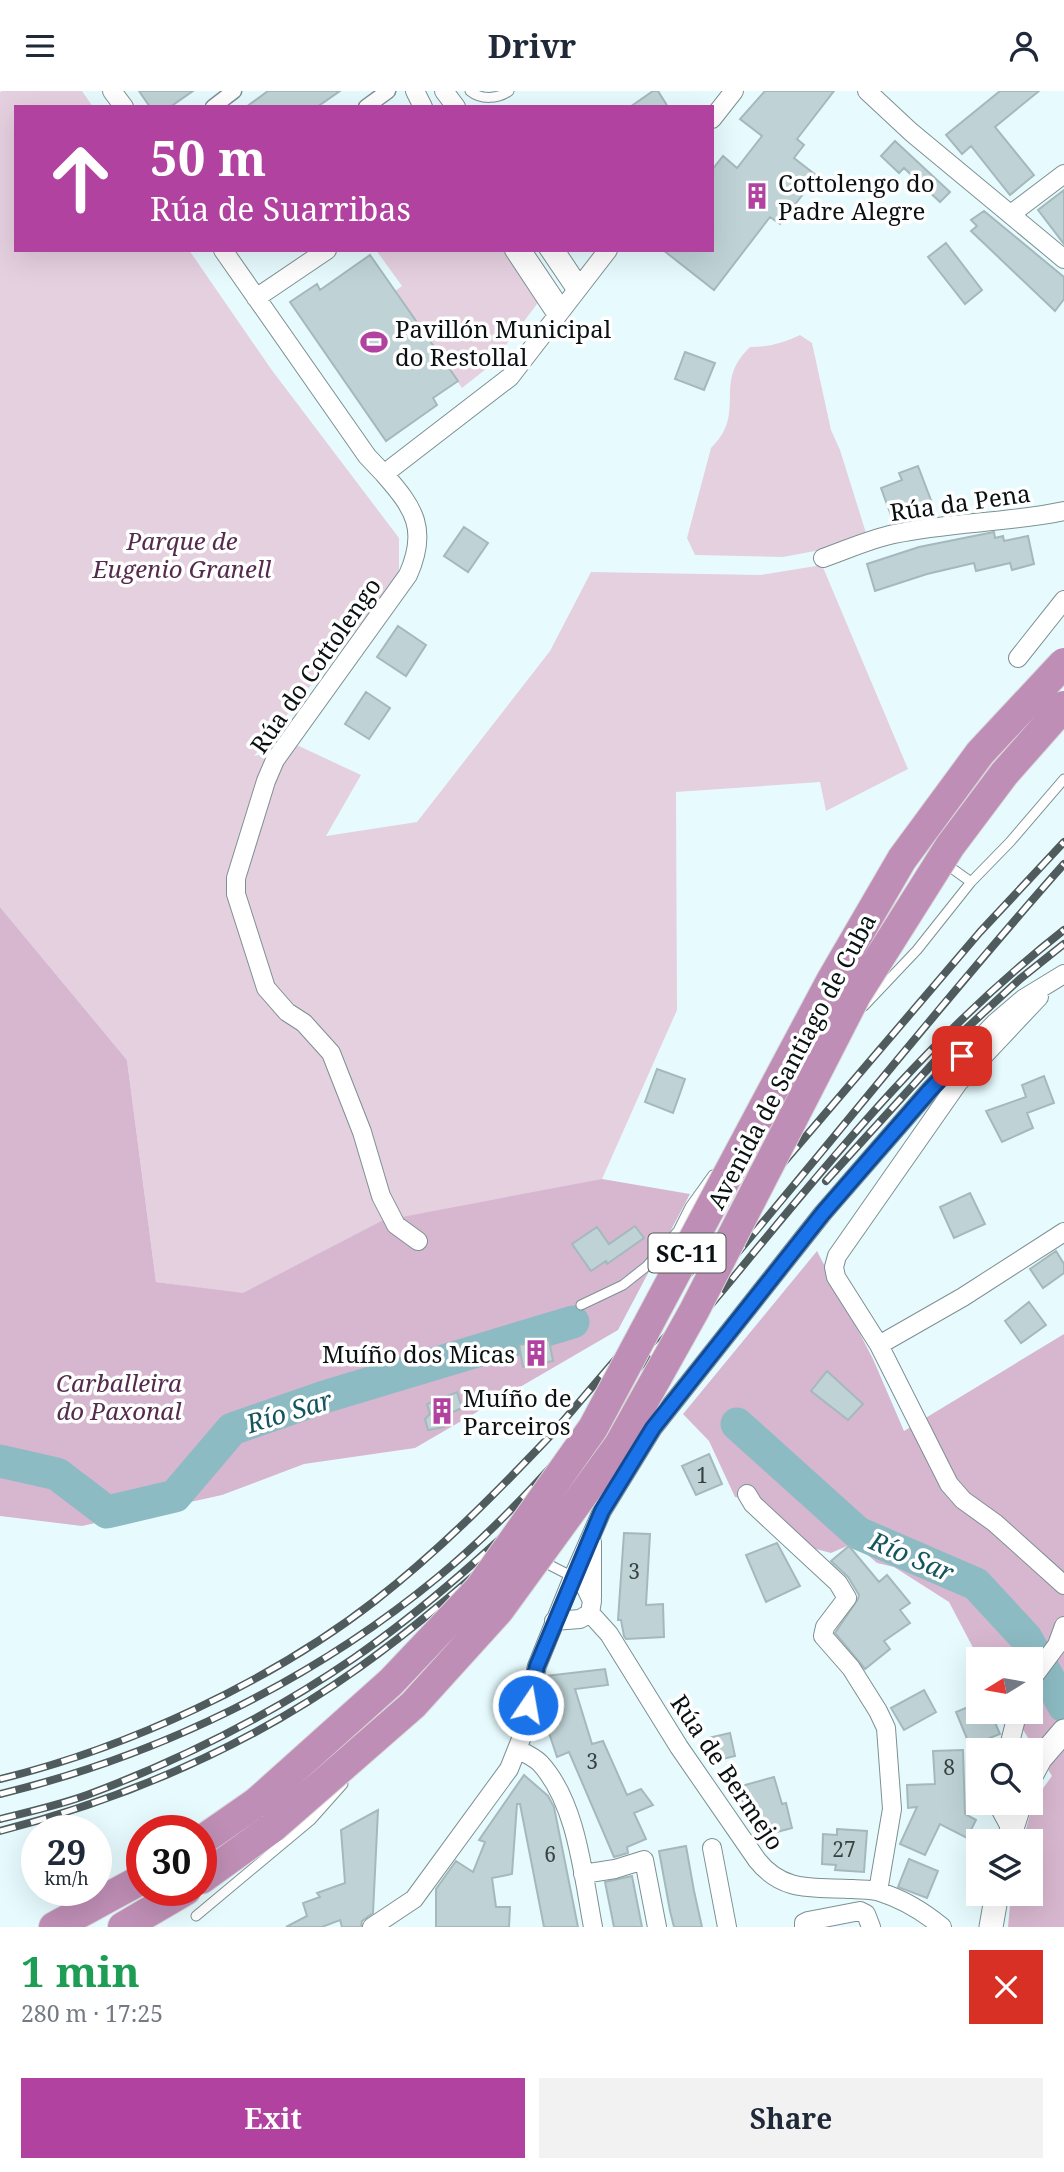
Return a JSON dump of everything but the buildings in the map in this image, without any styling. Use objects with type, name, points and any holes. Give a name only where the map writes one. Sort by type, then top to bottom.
[{"type":"highway","name":"Avenida de Santiago de Cuba","points":[[217,1830],[257,1802],[391,1682],[480,1588],[585,1440],[831,981],[902,859],[980,753],[1064,663]]},
{"type":"highway","name":"Avenida de Santiago de Cuba","points":[[217,1868],[272,1828],[422,1695],[499,1610],[619,1445],[694,1311],[856,995],[950,846],[1004,774],[1064,706]]},
{"type":"highway","points":[[54,1927],[126,1888]]},
{"type":"highway","points":[[123,1927],[182,1906]]},
{"type":"street","points":[[216,105],[234,91]]},
{"type":"street","points":[[369,105],[388,91]]},
{"type":"street","points":[[714,116],[734,91]]},
{"type":"street","points":[[867,91],[911,132],[1064,259]]},
{"type":"street","points":[[1011,214],[1064,174]]},
{"type":"street","name":"Rúa do Cottolengo","points":[[224,252],[367,456],[413,511],[417,520],[419,531],[408,575],[275,760],[239,863],[235,885],[265,988],[287,1012],[304,1023],[331,1053],[362,1132],[381,1196],[396,1225],[418,1241]]},
{"type":"street","points":[[256,298],[324,252]]},
{"type":"street","points":[[516,252],[569,300]]},
{"type":"street","points":[[556,252],[569,300]]},
{"type":"street","points":[[384,474],[510,377],[606,252]]},
{"type":"street","name":"Rúa da Pena","points":[[823,558],[892,534],[992,520],[1034,518],[1064,511]]},
{"type":"street","points":[[1018,658],[1064,600]]},
{"type":"street","points":[[372,1927],[414,1899],[509,1769],[521,1739],[537,1666],[554,1621],[602,1511],[653,1428],[823,1213],[938,1081],[996,1022],[1023,999],[1064,974]]},
{"type":"street","points":[[1046,985],[1035,1003],[958,1083],[837,1256],[834,1267],[836,1277],[879,1345],[949,1484],[963,1500],[995,1523],[1064,1585]]},
{"type":"street","points":[[879,1345],[962,1297],[1064,1232]]},
{"type":"street","points":[[747,1494],[753,1504],[838,1583],[847,1598],[825,1627],[823,1636],[851,1668],[886,1728],[892,1809],[877,1891]]},
{"type":"street","points":[[554,1621],[580,1619],[591,1607],[592,1534]]},
{"type":"street","name":"Rúa de Bermejo","points":[[573,1577],[584,1584],[591,1607],[679,1747],[770,1876],[796,1886],[877,1891],[925,1913],[942,1927]]},
{"type":"street","points":[[1043,1665],[1057,1645],[1064,1626]]},
{"type":"street","points":[[1043,1756],[1064,1731]]},
{"type":"street","points":[[517,1749],[538,1760],[564,1797],[593,1927]]},
{"type":"street","points":[[712,1847],[727,1927]]},
{"type":"street","points":[[583,1874],[615,1869],[644,1860],[657,1927]]},
{"type":"street","points":[[991,1927],[995,1906]]},
{"type":"street","points":[[804,1926],[808,1921],[860,1911],[866,1914],[871,1927]]},
{"type":"lane","points":[[470,91],[474,95],[490,98],[509,91]]},
{"type":"lane","points":[[529,252],[569,300]]},
{"type":"lane","points":[[545,252],[569,300]]},
{"type":"lane","points":[[809,1066],[917,950],[971,882],[1010,842],[1064,779]]},
{"type":"lane","points":[[950,867],[971,882]]},
{"type":"lane","points":[[725,1159],[780,1097]]},
{"type":"lane","points":[[581,1305],[623,1285],[648,1266],[678,1231],[690,1207],[718,1168]]},
{"type":"lane","points":[[526,1553],[573,1577]]},
{"type":"lane","points":[[384,1712],[447,1644]]},
{"type":"lane","points":[[217,1885],[311,1820],[343,1784],[355,1740]]},
{"type":"green space","name":"Parque de Eugenio Granell","points":[[82,91],[92,105],[14,105],[14,252],[190,252],[271,369],[399,538],[399,576],[254,756],[299,746],[361,775],[326,836],[417,822],[550,651],[591,572],[761,575],[822,565],[908,769],[826,811],[820,782],[676,792],[677,1010],[602,1179],[448,1225],[381,1221],[243,1294],[156,1282],[127,1060],[0,907],[0,92]]},
{"type":"green space","points":[[377,252],[506,252],[540,300],[491,365],[462,388],[395,291],[402,286]]},
{"type":"green space","points":[[800,335],[812,343],[831,430],[867,536],[831,548],[783,557],[695,555],[687,538],[711,448],[726,425],[733,371],[750,347],[776,344]]},
{"type":"green space","name":"Carballeira do Paxonal","points":[[0,907],[127,1060],[156,1282],[243,1293],[381,1221],[602,1179],[690,1194],[618,1330],[415,1448],[304,1464],[222,1495],[82,1526],[0,1516]]},
{"type":"green space","points":[[817,1251],[873,1359],[904,1431],[1064,1334],[1064,1927],[1008,1927],[1010,1906],[1043,1906],[1043,1829],[1026,1829],[1030,1815],[1043,1815],[1043,1788],[1052,1776],[1043,1762],[1043,1738],[1028,1738],[1020,1724],[1043,1724],[1043,1647],[973,1647],[949,1602],[894,1567],[877,1563],[854,1543],[831,1553],[812,1548],[759,1500],[735,1497],[709,1441],[683,1414]]},
{"type":"waterway","name":"Río Sar","points":[[0,1461],[57,1474],[107,1512],[175,1496],[232,1429],[324,1397],[573,1322]]},
{"type":"waterway","name":"Río Sar","points":[[737,1424],[858,1533],[976,1584],[1026,1638],[1064,1706]]},
{"type":"railway","points":[[0,1779],[49,1766],[148,1730],[245,1684],[335,1630],[423,1561],[489,1499],[553,1433],[980,932],[1064,842]]},
{"type":"railway","points":[[0,1794],[117,1759],[231,1710],[339,1649],[389,1615],[467,1552],[548,1471],[701,1296],[1064,864]]},
{"type":"railway","points":[[0,1819],[87,1795],[157,1767],[225,1734],[323,1679],[435,1597],[560,1483],[817,1176],[894,1089],[975,1007],[1064,930]]},
{"type":"railway","points":[[826,1181],[955,1039],[1020,979],[1064,944]]},
{"type":"railway","points":[[0,1831],[48,1818],[142,1785],[232,1744],[276,1720],[319,1695],[401,1637],[532,1523]]},
{"type":"place","name":"Cottolengo do Padre Alegre","points":[[757,196]]},
{"type":"place","name":"Pavillón Municipal do Restollal","points":[[374,342]]},
{"type":"place","name":"Muíño dos Micas","points":[[536,1353]]},
{"type":"place","name":"Muíño de Parceiros","points":[[442,1411]]},
{"type":"route","points":[[528,1705],[537,1666],[602,1511],[653,1428],[823,1213],[962,1056]]}]
